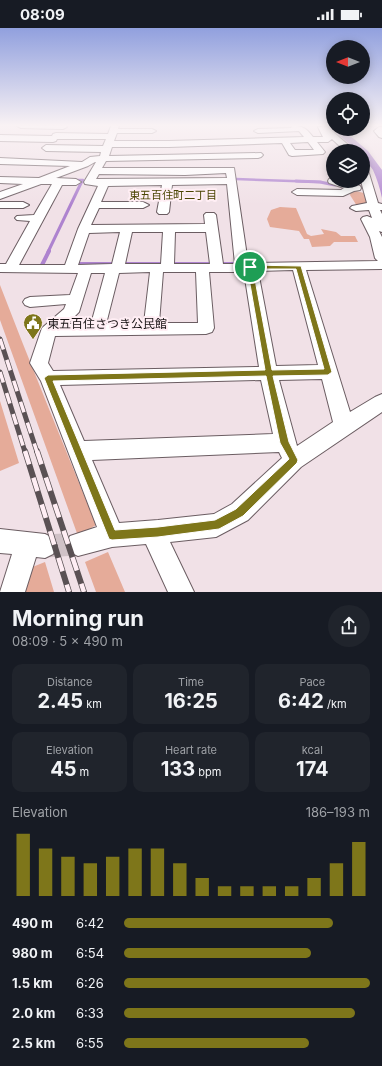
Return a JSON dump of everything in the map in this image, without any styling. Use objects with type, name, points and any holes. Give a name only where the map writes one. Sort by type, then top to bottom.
[{"type":"street","points":[[0,162],[48,152]]},
{"type":"street","points":[[0,196],[85,164],[98,152]]},
{"type":"street","points":[[104,152],[96,171],[89,182],[167,183],[231,176]]},
{"type":"street","points":[[200,152],[230,156],[258,155]]},
{"type":"street","points":[[229,152],[231,176],[246,267],[269,373],[289,452]]},
{"type":"street","points":[[292,152],[311,152]]},
{"type":"street","points":[[39,154],[85,164]]},
{"type":"street","points":[[96,171],[185,172],[231,176]]},
{"type":"street","points":[[0,180],[76,182]]},
{"type":"street","points":[[5,269],[38,218],[58,182]]},
{"type":"street","points":[[70,268],[84,229],[104,183]]},
{"type":"street","points":[[163,212],[167,183]]},
{"type":"street","points":[[298,192],[343,193],[351,188]]},
{"type":"street","points":[[355,188],[370,194]]},
{"type":"street","points":[[368,188],[377,206],[382,228]]},
{"type":"street","points":[[0,205],[23,205]]},
{"type":"street","points":[[95,205],[143,205]]},
{"type":"street","points":[[356,208],[377,206]]},
{"type":"street","points":[[377,206],[369,210],[367,219],[376,237],[382,258]]},
{"type":"street","points":[[50,330],[206,328],[212,228],[210,215]]},
{"type":"street","points":[[21,218],[38,218]]},
{"type":"street","points":[[84,229],[212,228]]},
{"type":"street","points":[[97,330],[126,229]]},
{"type":"street","points":[[151,329],[170,229]]},
{"type":"street","points":[[5,269],[382,265]]},
{"type":"street","points":[[298,267],[344,426]]},
{"type":"street","points":[[86,268],[71,312],[50,330],[40,363],[48,378],[112,535]]},
{"type":"street","points":[[30,302],[75,299]]},
{"type":"street","points":[[48,378],[328,372]]},
{"type":"street","points":[[78,544],[112,535],[153,533],[216,525],[240,512],[289,452],[344,426],[382,402]]},
{"type":"street","points":[[78,451],[289,452]]},
{"type":"street","points":[[153,533],[181,592]]},
{"type":"street","points":[[0,541],[36,545],[12,592]]},
{"type":"shaded area","points":[[370,154],[382,170],[382,198],[379,187],[370,166]]},
{"type":"shaded area","points":[[351,191],[364,193],[367,205],[357,206],[350,195]]},
{"type":"shaded area","points":[[280,207],[296,208],[307,234],[311,236],[324,234],[321,229],[336,232],[341,236],[355,236],[358,242],[334,242],[330,246],[312,247],[309,239],[304,239],[299,231],[270,227],[267,219],[271,210]]},
{"type":"shaded area","points":[[0,285],[96,525],[78,536],[0,320]]},
{"type":"shaded area","points":[[0,401],[19,463],[0,471]]},
{"type":"shaded area","points":[[108,552],[125,592],[96,592],[85,562]]},
{"type":"shaded area","points":[[45,562],[54,592],[20,592],[25,570]]},
{"type":"waterway","points":[[236,179],[314,182]]},
{"type":"waterway","points":[[73,180],[83,180],[82,182]]},
{"type":"waterway","points":[[48,252],[82,181]]},
{"type":"waterway","points":[[296,181],[314,182]]},
{"type":"waterway","points":[[314,182],[321,182]]},
{"type":"waterway","points":[[314,182],[326,183]]},
{"type":"waterway","points":[[42,265],[49,251]]},
{"type":"waterway","points":[[76,264],[238,264],[238,262]]},
{"type":"tunnel","points":[[45,546],[78,544]]},
{"type":"railway","points":[[0,340],[37,452]]},
{"type":"railway","points":[[0,372],[25,452]]},
{"type":"railway","points":[[25,451],[69,592]]},
{"type":"railway","points":[[37,451],[84,592]]},
{"type":"place","name":"東五百住さつき公民館","points":[[33,340]]},
{"type":"district","name":"東五百住町二丁目","points":[[173,195]]},
{"type":"route","points":[[250,267],[269,373],[48,378],[112,535],[158,532],[216,525],[240,512],[294,460],[285,443],[269,373],[328,372],[298,267],[250,267]]}]
